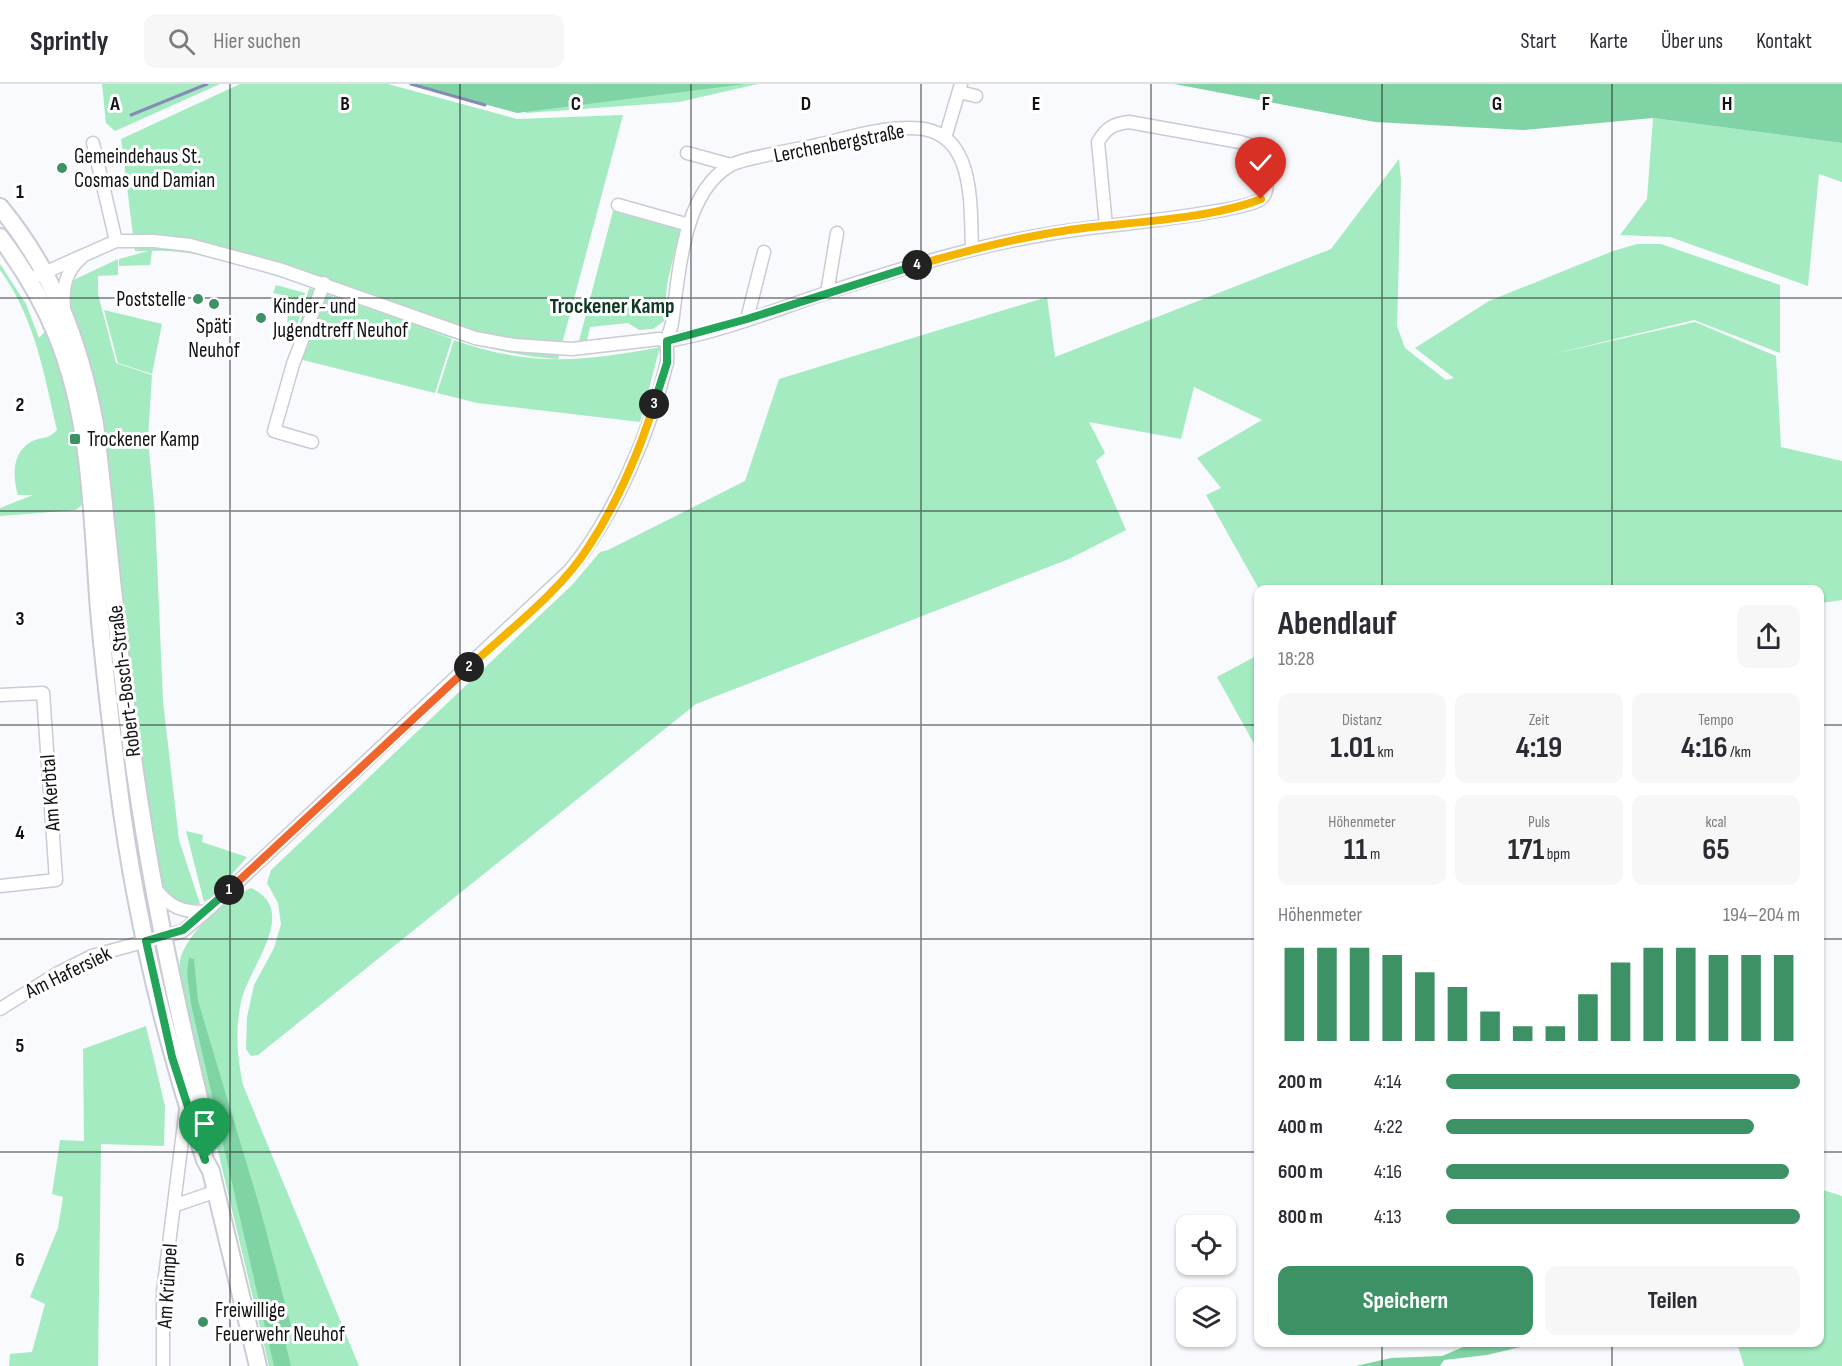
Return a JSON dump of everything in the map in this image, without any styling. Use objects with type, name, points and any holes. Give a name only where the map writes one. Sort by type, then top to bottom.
[{"type":"main road","name":"Robert-Bosch-Straße","points":[[0,207],[44,271],[65,313],[87,382],[95,424],[118,644],[153,884],[212,1150],[211,1171]]},
{"type":"main road","name":"Robert-Bosch-Straße","points":[[0,237],[29,280],[58,337],[73,385],[81,429],[119,785],[146,941],[169,1045],[186,1103],[217,1191],[258,1366]]},
{"type":"street","points":[[972,249],[968,186],[963,160],[945,138],[960,88],[976,96]]},
{"type":"street","points":[[29,280],[44,271],[116,242],[189,245],[324,283],[456,333],[514,345],[572,349],[659,339],[667,341],[747,319],[972,249],[1052,233],[1106,226],[1215,211],[1261,199],[1266,191],[1263,157],[1258,147],[1240,142],[1138,123],[1115,124],[1105,130],[1098,142],[1106,226]]},
{"type":"street","name":"Lerchenbergstraße","points":[[687,153],[731,165],[898,127],[927,129],[945,138]]},
{"type":"street","points":[[93,143],[116,242]]},
{"type":"street","points":[[667,341],[672,326],[675,284],[688,225],[704,193],[731,165]]},
{"type":"street","points":[[618,205],[688,225]]},
{"type":"street","points":[[827,293],[837,232]]},
{"type":"street","points":[[747,319],[764,252]]},
{"type":"street","points":[[65,313],[63,296],[65,279],[73,265],[86,253]]},
{"type":"street","points":[[312,442],[274,431],[293,364],[324,283]]},
{"type":"street","name":"Am Hafersiek","points":[[0,1009],[18,995],[92,956],[183,930],[548,593],[589,547],[644,436],[667,363],[667,341]]},
{"type":"street","name":"Am Kerbtal","points":[[0,695],[43,693],[56,880],[0,886]]},
{"type":"street","points":[[153,884],[171,906],[186,912],[205,912]]},
{"type":"street","name":"Am Krümpel","points":[[164,1366],[163,1292],[176,1205],[186,1103]]},
{"type":"street","points":[[176,1205],[217,1191]]},
{"type":"green space","points":[[102,84],[220,84],[115,131],[106,123]]},
{"type":"green space","points":[[240,84],[388,84],[517,119],[623,115],[558,359],[482,347],[408,324],[297,283],[207,257],[179,252],[152,251],[150,265],[119,266],[119,259],[148,251],[135,251],[121,139]]},
{"type":"green space","points":[[409,84],[745,84],[517,113]]},
{"type":"green space","points":[[438,84],[758,84],[679,102],[526,113],[522,97]]},
{"type":"green space","points":[[1174,84],[1842,84],[1842,143],[1653,118],[1523,130],[1375,122]]},
{"type":"green space","points":[[1653,118],[1842,143],[1842,182],[1819,174],[1808,286],[1670,237],[1620,235],[1647,199]]},
{"type":"green space","points":[[1399,159],[1401,180],[1397,326],[1405,348],[1446,380],[1454,378],[1415,348],[1489,301],[1613,251],[1637,244],[1661,244],[1780,285],[1780,353],[1694,320],[1549,355],[1695,322],[1776,356],[1781,447],[1842,461],[1842,600],[1824,602],[1824,585],[1257,585],[1206,495],[1221,488],[1197,458],[1262,420],[1194,387],[1181,439],[1089,422],[1105,453],[1096,461],[1126,530],[1069,559],[696,704],[258,1055],[251,1056],[246,1049],[247,1017],[254,985],[274,948],[281,924],[278,903],[267,883],[271,870],[572,585],[600,552],[745,481],[779,379],[1047,297],[1055,357],[1331,249]]},
{"type":"green space","points":[[613,211],[680,230],[667,284],[664,321],[653,329],[639,330],[628,323],[590,327],[587,340],[579,341]]},
{"type":"green space","points":[[118,259],[118,275],[98,276],[98,294],[116,363],[152,375],[148,439],[155,515],[163,701],[179,840],[200,904],[193,905],[181,903],[171,897],[159,882],[78,334],[63,285]]},
{"type":"green space","points":[[0,264],[26,304],[39,338],[50,326],[73,400],[85,502],[76,510],[0,516],[0,508],[33,495],[18,495],[15,472],[18,456],[27,444],[49,436],[57,430],[37,347],[22,307],[0,270]]},
{"type":"green space","points":[[276,285],[305,293],[294,340],[288,334],[287,296],[273,293]]},
{"type":"green space","points":[[309,288],[452,339],[435,393],[291,357]]},
{"type":"green space","points":[[104,310],[162,324],[152,374],[118,363]]},
{"type":"green space","points":[[454,340],[507,355],[557,359],[606,356],[660,347],[640,422],[477,403],[437,393]]},
{"type":"green space","points":[[1254,657],[1254,744],[1217,677]]},
{"type":"green space","points":[[186,831],[203,835],[202,842],[247,857],[214,895],[204,902]]},
{"type":"green space","points":[[251,888],[265,898],[272,911],[272,925],[245,988],[239,1012],[237,1044],[243,1085],[359,1366],[269,1366],[184,1008],[179,971],[183,951],[208,918],[219,908]]},
{"type":"green space","points":[[189,958],[194,959],[198,1001],[260,1208],[291,1326],[286,1346],[291,1366],[274,1366],[191,1004],[187,973]]},
{"type":"green space","points":[[146,1026],[165,1106],[164,1146],[101,1144],[98,1366],[9,1366],[10,1354],[32,1352],[45,1304],[30,1297],[58,1228],[63,1197],[52,1194],[60,1140],[84,1141],[83,1049]]},
{"type":"green space","points":[[1824,1190],[1842,1196],[1842,1366],[1744,1366],[1738,1347],[1824,1347]]},
{"type":"green space","points":[[1463,1347],[1521,1347],[1487,1355],[1444,1360],[1440,1366],[1356,1366],[1391,1358],[1442,1356]]},
{"type":"waterway","points":[[131,115],[207,84]]},
{"type":"waterway","points":[[411,84],[485,105]]},
{"type":"place","name":"Gemeindehaus St. Cosmas und Damian","points":[[62,168]]},
{"type":"place","name":"Poststelle","points":[[198,299]]},
{"type":"place","name":"Späti Neuhof","points":[[214,304]]},
{"type":"place","name":"Kinder- und Jugendtreff Neuhof","points":[[261,318]]},
{"type":"place","name":"Trockener Kamp","points":[[75,439]]},
{"type":"place","name":"Freiwillige Feuerwehr Neuhof","points":[[203,1322]]},
{"type":"district","name":"Trockener Kamp","points":[[612,305]]},
{"type":"route","points":[[205,1160],[172,1057],[154,987],[146,941],[183,930],[209,909],[570,570],[589,547],[644,436],[667,363],[669,349],[667,341],[747,319],[862,281],[972,249],[1052,233],[1215,211],[1261,199]]}]
